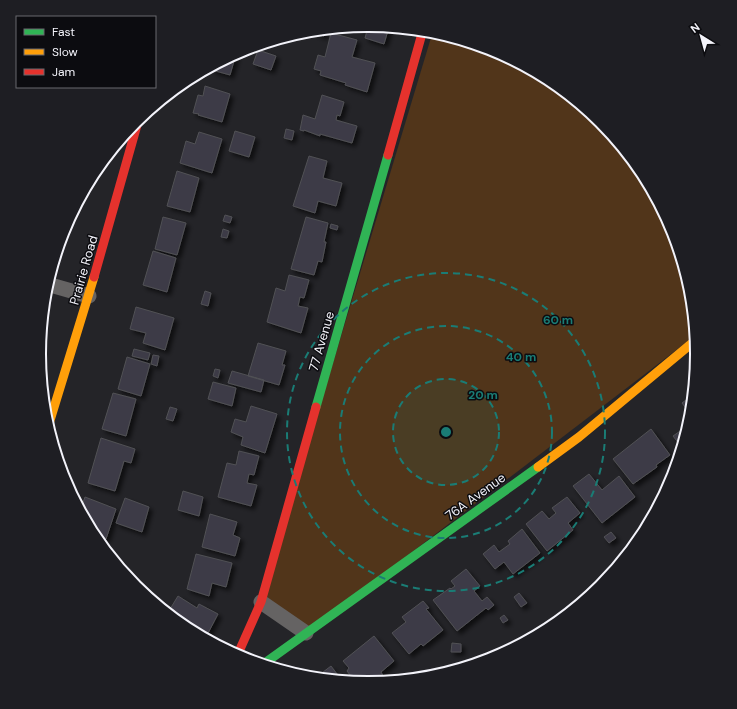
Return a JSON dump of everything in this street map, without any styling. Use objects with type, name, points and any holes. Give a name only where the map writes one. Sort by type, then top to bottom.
[{"type":"street","name":"77 Avenue","points":[[240,650],[261,602],[421,37]]},
{"type":"street","name":"Prairie Road","points":[[52,415],[89,296],[135,131]]},
{"type":"street","points":[[53,286],[89,296]]},
{"type":"street","name":"76A Avenue","points":[[268,661],[579,437],[691,345]]},
{"type":"street","points":[[261,602],[306,633]]},
{"type":"shaded area","points":[[431,38],[472,49],[511,65],[548,86],[581,112],[597,126],[637,175],[658,212],[674,251],[685,292],[690,339],[306,633],[261,602]]},
{"type":"building","points":[[367,32],[387,33],[384,44],[365,38]]},
{"type":"building","points":[[335,34],[357,40],[352,57],[375,63],[367,92],[345,85],[346,83],[320,75],[321,71],[314,69],[318,55],[325,57],[331,35]]},
{"type":"building","points":[[260,51],[276,56],[271,70],[253,64],[257,52]]},
{"type":"building","points":[[234,62],[230,75],[215,71]]},
{"type":"building","points":[[205,86],[230,94],[222,122],[193,113],[198,95],[203,96]]},
{"type":"building","points":[[322,95],[344,102],[340,116],[337,115],[336,120],[357,126],[352,143],[300,130],[303,115],[315,119]]},
{"type":"building","points":[[286,129],[294,131],[292,140],[284,138]]},
{"type":"building","points":[[235,131],[255,137],[249,157],[229,151]]},
{"type":"building","points":[[199,132],[222,139],[212,173],[180,163],[186,141],[195,144]]},
{"type":"building","points":[[309,156],[327,161],[323,178],[342,183],[336,206],[318,201],[315,213],[293,206]]},
{"type":"building","points":[[177,171],[199,178],[190,212],[167,206]]},
{"type":"building","points":[[225,215],[232,217],[230,223],[223,221]]},
{"type":"building","points":[[163,217],[186,223],[177,255],[155,249]]},
{"type":"building","points":[[306,217],[328,223],[322,262],[318,261],[314,275],[291,269]]},
{"type":"building","points":[[331,224],[338,226],[337,230],[330,228]]},
{"type":"building","points":[[223,229],[229,231],[227,238],[221,237]]},
{"type":"building","points":[[153,251],[176,258],[167,292],[143,285]]},
{"type":"building","points":[[289,275],[309,280],[304,298],[300,297],[298,306],[308,308],[301,333],[267,322],[276,288],[285,291]]},
{"type":"building","points":[[205,291],[211,293],[208,306],[201,304]]},
{"type":"building","points":[[136,307],[174,318],[165,350],[143,343],[146,333],[130,329]]},
{"type":"building","points":[[258,343],[286,351],[282,365],[285,365],[279,385],[248,376]]},
{"type":"building","points":[[134,349],[150,353],[148,360],[132,356]]},
{"type":"building","points":[[153,355],[159,356],[157,366],[151,364]]},
{"type":"building","points":[[127,357],[150,364],[141,396],[118,389]]},
{"type":"building","points":[[215,369],[220,370],[218,378],[213,376]]},
{"type":"building","points":[[232,371],[264,380],[261,392],[228,383]]},
{"type":"building","points":[[213,382],[236,388],[232,406],[208,399]]},
{"type":"building","points":[[113,393],[136,399],[126,436],[102,429]]},
{"type":"building","points":[[688,399],[686,409],[682,403]]},
{"type":"building","points":[[251,406],[277,414],[265,453],[241,445],[243,437],[231,432],[235,419],[246,422]]},
{"type":"building","points":[[170,407],[177,409],[173,421],[166,419]]},
{"type":"building","points":[[651,429],[670,455],[656,465],[657,467],[633,484],[613,459]]},
{"type":"building","points":[[682,430],[678,443],[673,436]]},
{"type":"building","points":[[101,438],[135,449],[131,463],[124,461],[115,491],[88,483]]},
{"type":"building","points":[[239,451],[259,456],[254,475],[249,474],[247,483],[257,485],[251,506],[218,497],[227,463],[236,465]]},
{"type":"building","points":[[589,474],[602,490],[619,476],[635,497],[602,523],[573,486]]},
{"type":"building","points":[[183,491],[203,497],[199,516],[178,510]]},
{"type":"building","points":[[85,497],[116,509],[106,539],[100,534],[83,504]]},
{"type":"building","points":[[567,497],[580,513],[568,523],[573,530],[547,551],[526,524],[542,511],[549,519],[556,513],[552,508]]},
{"type":"building","points":[[125,498],[149,507],[142,532],[116,523]]},
{"type":"building","points":[[210,514],[237,522],[233,535],[240,538],[235,556],[202,547]]},
{"type":"building","points":[[522,529],[540,553],[513,574],[504,562],[495,569],[483,554],[494,545],[499,552],[510,544],[508,541]]},
{"type":"building","points":[[611,532],[616,538],[609,543],[604,537]]},
{"type":"building","points":[[196,554],[232,563],[226,587],[212,583],[209,596],[187,589]]},
{"type":"building","points":[[466,569],[480,586],[474,591],[482,601],[487,597],[494,605],[488,610],[486,608],[457,631],[433,600],[455,586],[451,581]]},
{"type":"building","points":[[519,593],[527,603],[521,607],[514,597]]},
{"type":"building","points":[[178,596],[197,608],[199,604],[218,614],[207,634],[189,623],[170,609]]},
{"type":"building","points":[[423,601],[429,608],[426,609],[443,630],[423,646],[421,644],[409,654],[392,633],[406,622],[402,617]]},
{"type":"building","points":[[504,615],[508,620],[503,623],[500,618]]},
{"type":"building","points":[[374,636],[394,661],[381,672],[383,676],[368,677],[351,676],[347,671],[349,668],[343,661]]},
{"type":"building","points":[[452,643],[461,644],[461,652],[451,652]]},
{"type":"building","points":[[331,666],[337,674],[337,675],[321,673]]},
{"type":"traffic: fast","points":[[316,407],[388,155]]},
{"type":"traffic: fast","points":[[268,661],[538,467]]},
{"type":"traffic: slow","points":[[52,415],[94,277]]},
{"type":"traffic: slow","points":[[538,467],[579,437],[691,344]]},
{"type":"traffic: jam","points":[[388,155],[421,37]]},
{"type":"traffic: jam","points":[[94,277],[135,132]]},
{"type":"traffic: jam","points":[[240,650],[261,602],[316,407]]}]
